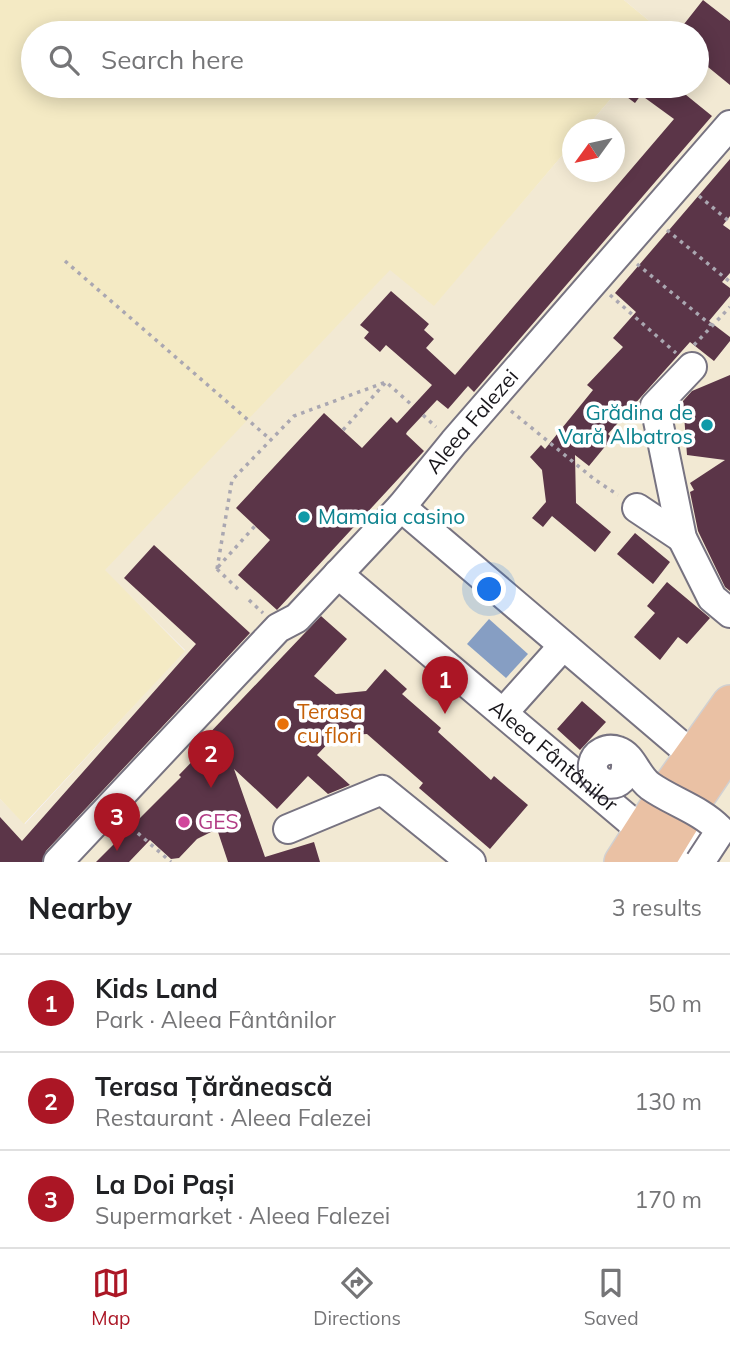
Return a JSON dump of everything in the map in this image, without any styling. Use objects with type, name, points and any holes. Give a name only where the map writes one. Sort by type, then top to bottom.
[{"type":"main road","points":[[622,862],[641,830],[730,703]]},
{"type":"main road","points":[[657,862],[688,848],[730,748]]},
{"type":"street","name":"Aleea Falezei","points":[[58,862],[278,628],[297,618],[401,507],[730,125]]},
{"type":"street","points":[[687,363],[655,406],[682,538],[712,598],[730,613]]},
{"type":"street","points":[[401,507],[692,755]]},
{"type":"street","points":[[637,508],[682,538]]},
{"type":"street","name":"Aleea Fântânilor","points":[[338,574],[641,830]]},
{"type":"street","points":[[503,713],[563,646]]},
{"type":"street","points":[[613,806],[634,787],[630,764],[625,762],[626,771],[623,778],[615,783],[608,784],[594,773],[593,764],[597,755],[605,750],[617,750],[626,755],[636,772],[649,785],[719,829],[719,833],[688,848]]},
{"type":"street","points":[[288,829],[382,790],[471,862]]},
{"type":"path","points":[[681,181],[730,222]]},
{"type":"path","points":[[651,216],[730,282]]},
{"type":"path","points":[[621,250],[711,325]]},
{"type":"path","points":[[65,261],[271,440]]},
{"type":"path","points":[[594,281],[687,363],[711,325],[715,325],[730,307]]},
{"type":"path","points":[[217,569],[232,481],[294,416],[386,382]]},
{"type":"path","points":[[386,382],[413,406]]},
{"type":"path","points":[[343,430],[386,382]]},
{"type":"path","points":[[494,396],[594,479],[637,508]]},
{"type":"path","points":[[217,569],[256,526]]},
{"type":"path","points":[[217,569],[240,591]]},
{"type":"path","points":[[108,808],[171,862]]},
{"type":"shaded area","points":[[624,0],[730,0],[730,862],[0,862],[0,799],[25,824],[185,650],[104,570],[390,269],[434,305],[562,156],[562,182],[625,182],[625,119],[594,119],[612,98],[709,98],[709,21],[649,21]]},
{"type":"sand","points":[[0,0],[624,0],[649,21],[21,21],[21,98],[612,98],[594,119],[562,119],[562,156],[434,306],[390,270],[105,570],[185,651],[24,824],[0,799]]},
{"type":"water","points":[[489,619],[528,654],[506,678],[467,644]]},
{"type":"building","points":[[703,0],[730,21],[730,85],[709,68],[709,21],[686,21]]},
{"type":"building","points":[[645,98],[690,98],[712,116],[474,392],[468,386],[448,409],[437,400],[407,432],[424,451],[277,610],[238,575],[270,540],[236,508],[324,413],[362,448],[391,417],[397,423],[432,385],[386,345],[380,352],[364,338],[369,332],[360,325],[391,291],[429,324],[424,330],[434,339],[426,348],[455,375],[620,182],[625,182],[625,176],[674,119]]},
{"type":"building","points":[[730,159],[730,216],[723,225],[730,230],[730,273],[722,282],[730,288],[730,296],[709,321],[730,337],[730,341],[714,361],[690,342],[608,434],[612,438],[589,466],[575,455],[576,503],[611,532],[595,552],[552,516],[543,527],[532,518],[546,502],[542,470],[530,457],[541,445],[545,449],[593,390],[587,385],[623,347],[613,338],[636,312],[615,293]]},
{"type":"building","points":[[730,375],[730,591],[725,587],[698,531],[690,492],[694,490],[690,483],[725,460],[687,455],[683,401],[692,391]]},
{"type":"building","points":[[635,533],[670,562],[653,584],[617,554]]},
{"type":"building","points":[[154,545],[250,633],[46,851],[42,862],[0,862],[0,817],[22,841],[196,644],[124,578]]},
{"type":"building","points":[[667,582],[710,618],[687,644],[678,637],[660,660],[634,637],[655,613],[647,606]]},
{"type":"building","points":[[321,616],[347,639],[314,676],[336,694],[366,691],[385,669],[407,689],[402,694],[441,728],[438,732],[491,780],[494,776],[528,805],[490,849],[419,788],[423,783],[367,734],[335,736],[317,755],[350,785],[328,794],[308,776],[277,809],[234,769],[265,857],[314,842],[320,862],[228,862],[217,829],[197,839],[179,858],[171,859],[150,840],[129,862],[96,862],[181,777],[179,775],[208,745],[203,740]]},
{"type":"building","points":[[582,701],[606,722],[580,750],[557,729]]},
{"type":"place","name":"Grădina de Vară Albatros","points":[[707,425]]},
{"type":"place","name":"Mamaia casino","points":[[304,517]]},
{"type":"place","name":"Kids Land","points":[[445,714]]},
{"type":"place","name":"Terasa cu flori","points":[[283,724]]},
{"type":"place","name":"Terasa Țărănească","points":[[211,788]]},
{"type":"place","name":"GES","points":[[184,822]]},
{"type":"place","name":"La Doi Pași","points":[[117,851]]}]
